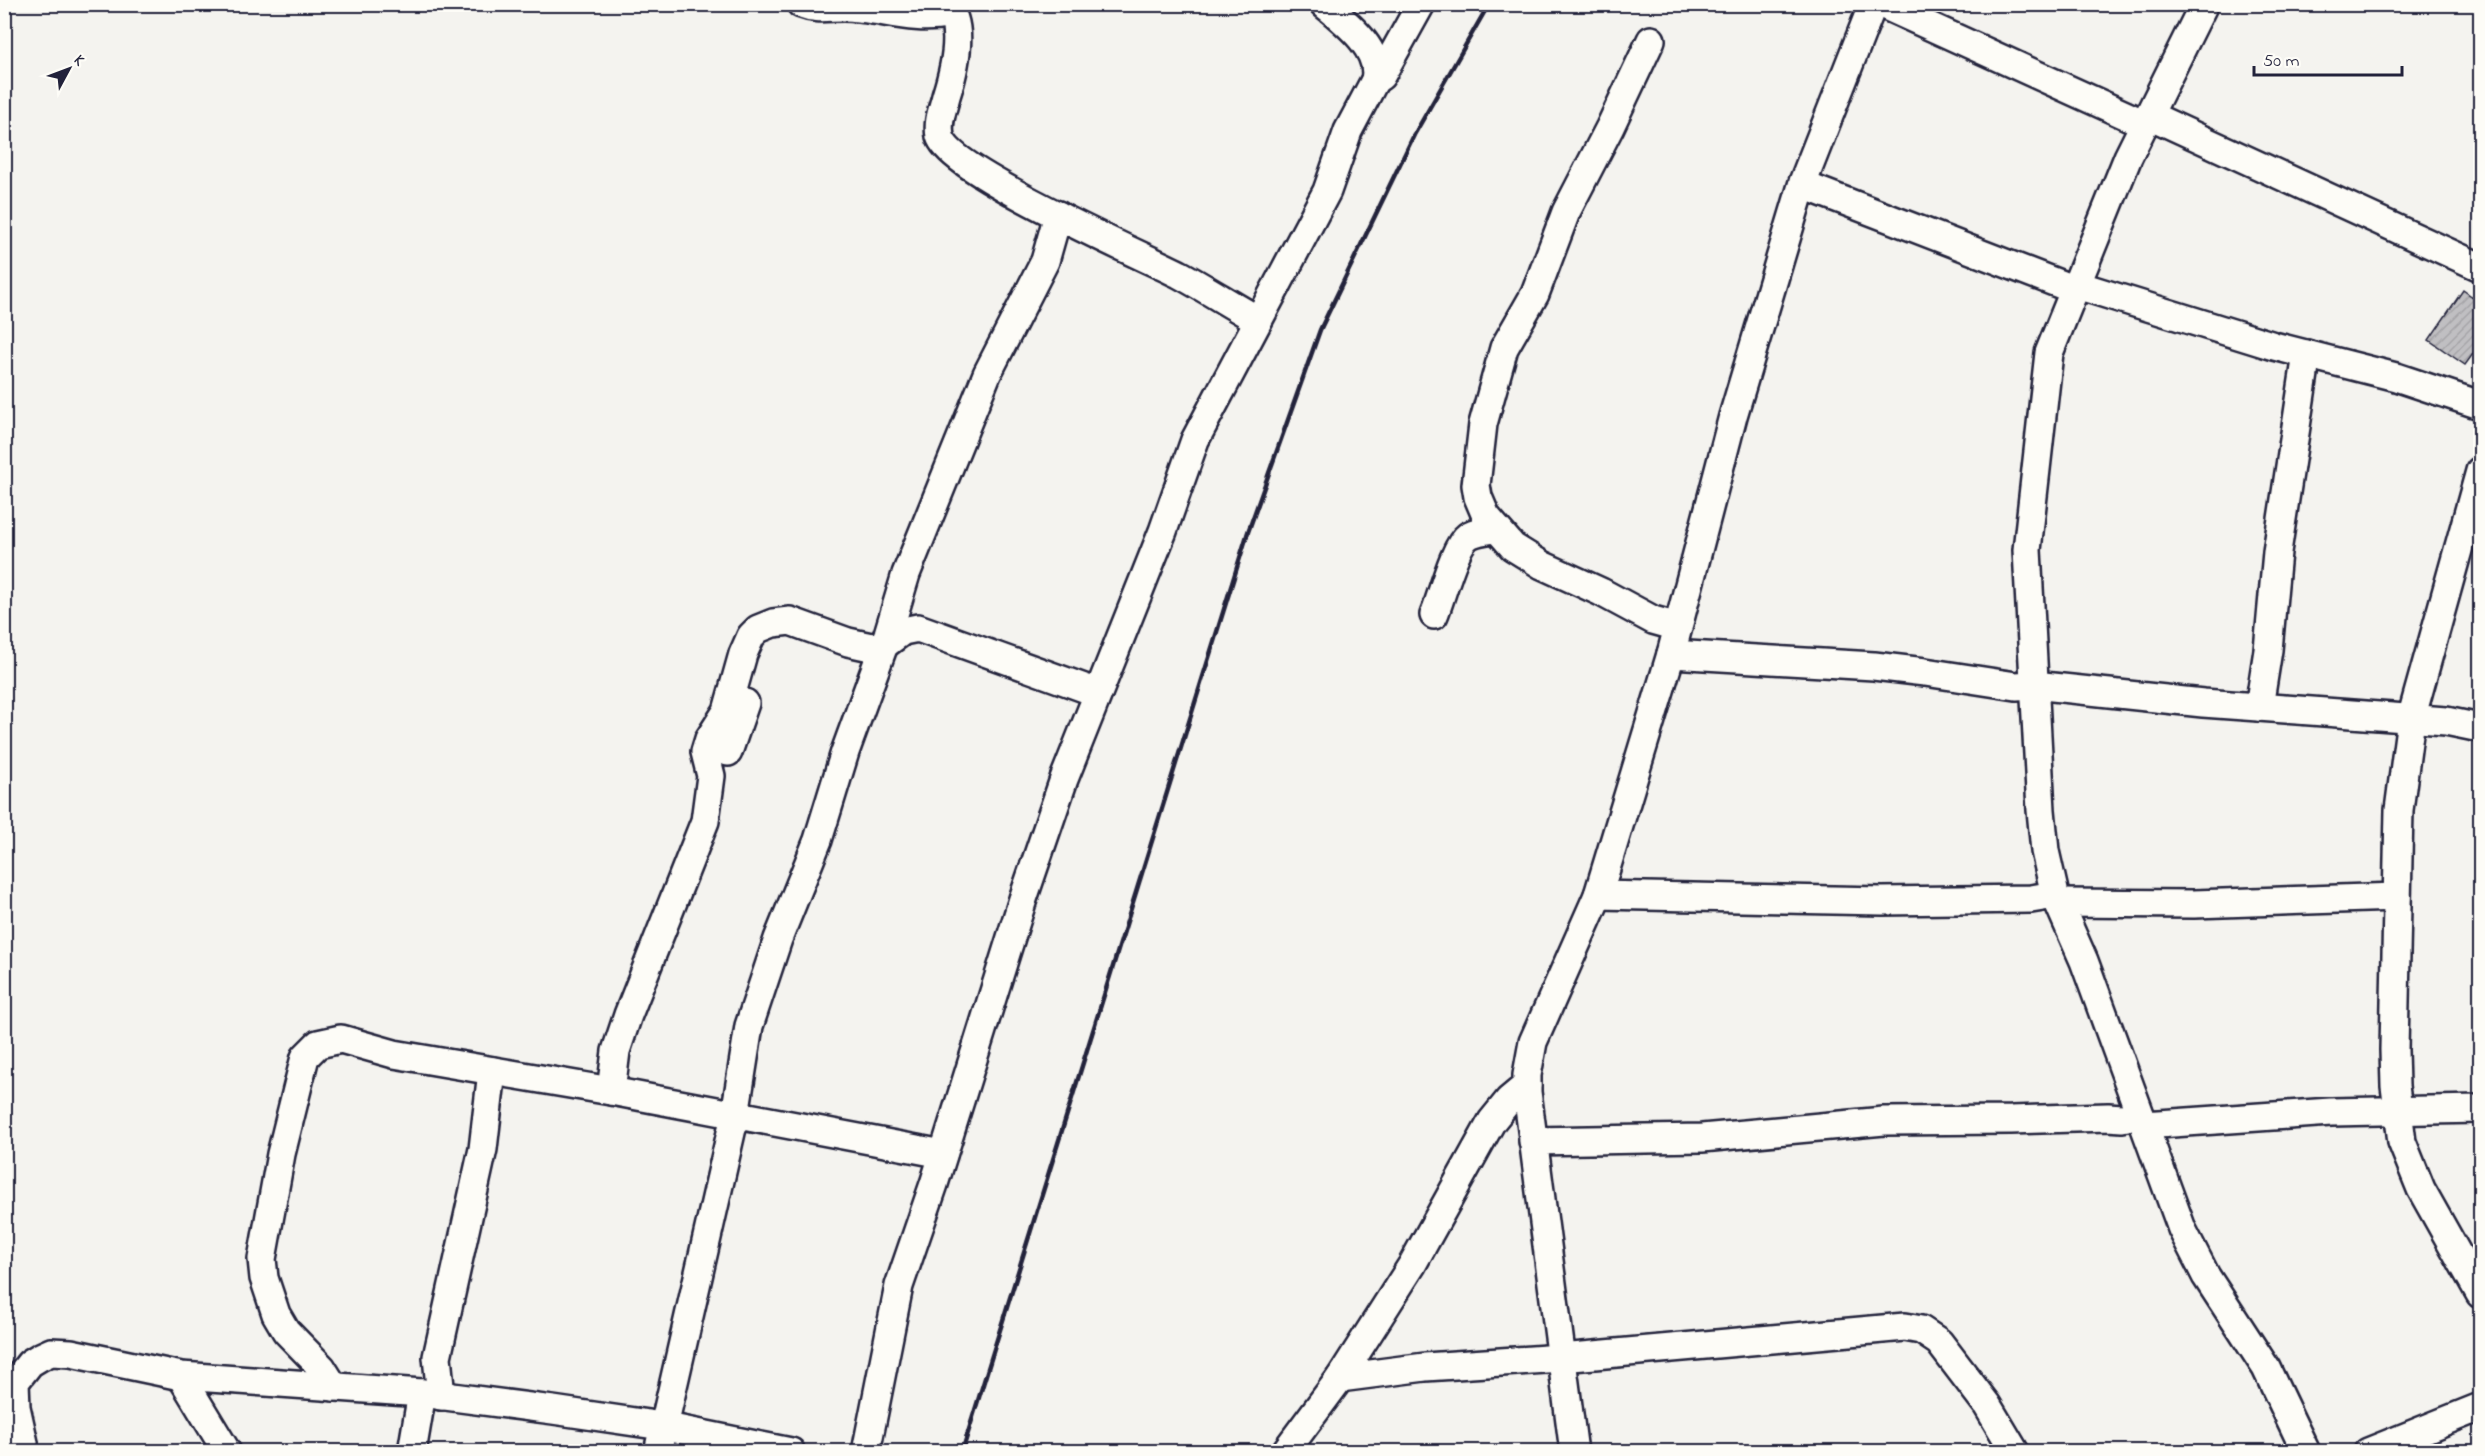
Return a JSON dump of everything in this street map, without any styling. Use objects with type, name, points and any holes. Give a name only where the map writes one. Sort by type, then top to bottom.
[{"type":"street","points":[[801,4],[819,9],[843,7],[933,18],[947,15],[954,19],[957,28],[955,51],[940,118],[941,138],[949,150],[977,171],[1058,215],[1180,275],[1258,320]]},
{"type":"street","points":[[866,1452],[899,1286],[1023,898],[1064,779],[1163,531],[1196,440],[1327,191],[1348,131],[1375,80],[1376,74],[1367,47],[1357,33],[1324,4]]},
{"type":"street","points":[[1375,80],[1381,76],[1421,4]]},
{"type":"street","points":[[1574,1452],[1527,1085],[1533,1042],[1598,895],[1671,654],[1733,416],[1803,185],[1873,4]]},
{"type":"street","points":[[1881,4],[2481,267]]},
{"type":"street","points":[[2204,4],[2128,157],[2049,353],[2027,550],[2041,810],[2045,850],[2057,899],[2077,943],[2182,1229],[2206,1276],[2266,1368],[2306,1452]]},
{"type":"street","points":[[1651,40],[1566,212],[1535,294],[1504,348],[1483,424],[1476,472],[1478,497],[1486,516],[1513,547],[1542,565],[1601,592],[1653,620],[1678,627]]},
{"type":"street","points":[[1803,185],[2076,287],[2274,346],[2396,377],[2481,405]]},
{"type":"street","points":[[660,1439],[735,1115],[748,1026],[778,939],[818,840],[845,752],[884,645],[906,574],[987,374],[1046,261],[1058,215]]},
{"type":"street","points":[[2259,707],[2268,650],[2277,552],[2307,354]]},
{"type":"street","points":[[2481,471],[2411,719],[2399,810],[2394,1059],[2402,1142],[2421,1189],[2481,1294]]},
{"type":"street","points":[[1434,615],[1448,581],[1453,559],[1462,542],[1469,535],[1496,528]]},
{"type":"street","points":[[611,1091],[616,1051],[628,1015],[705,821],[711,776],[705,752],[709,739],[727,711],[743,654],[751,636],[758,629],[773,622],[790,621],[871,647],[884,645],[903,631],[918,627],[1098,693]]},
{"type":"street","points":[[728,752],[773,622]]},
{"type":"street","points":[[1671,654],[1874,666],[2016,686],[2034,685],[2203,703],[2446,721],[2481,728]]},
{"type":"street","points":[[1598,895],[1882,901],[2057,899],[2194,904],[2397,897]]},
{"type":"street","points":[[334,1387],[322,1368],[286,1330],[276,1314],[264,1278],[262,1259],[281,1154],[305,1057],[318,1044],[341,1039],[394,1054],[611,1091],[943,1154]]},
{"type":"street","points":[[412,1452],[431,1394],[437,1357],[483,1149],[492,1071]]},
{"type":"street","points":[[1285,1452],[1340,1378],[1429,1237],[1492,1121],[1509,1100],[1527,1085]]},
{"type":"street","points":[[1533,1141],[1702,1138],[1884,1121],[2108,1117],[2142,1120],[2331,1112],[2481,1109]]},
{"type":"street","points":[[1340,1378],[1425,1367],[1561,1358],[1813,1334],[1913,1328],[1931,1335],[1938,1342],[1987,1405],[2015,1452]]},
{"type":"street","points":[[24,1443],[16,1407],[15,1382],[30,1363],[51,1352],[71,1353],[181,1376],[431,1394],[660,1439],[791,1452]]},
{"type":"street","points":[[181,1376],[227,1452]]},
{"type":"street","points":[[2368,1452],[2481,1407]]},
{"type":"building","points":[[2463,290],[2481,303],[2481,343],[2465,365],[2429,340]]},
{"type":"railway","points":[[962,1452],[1248,532],[1320,330],[1414,135],[1489,4]]}]
